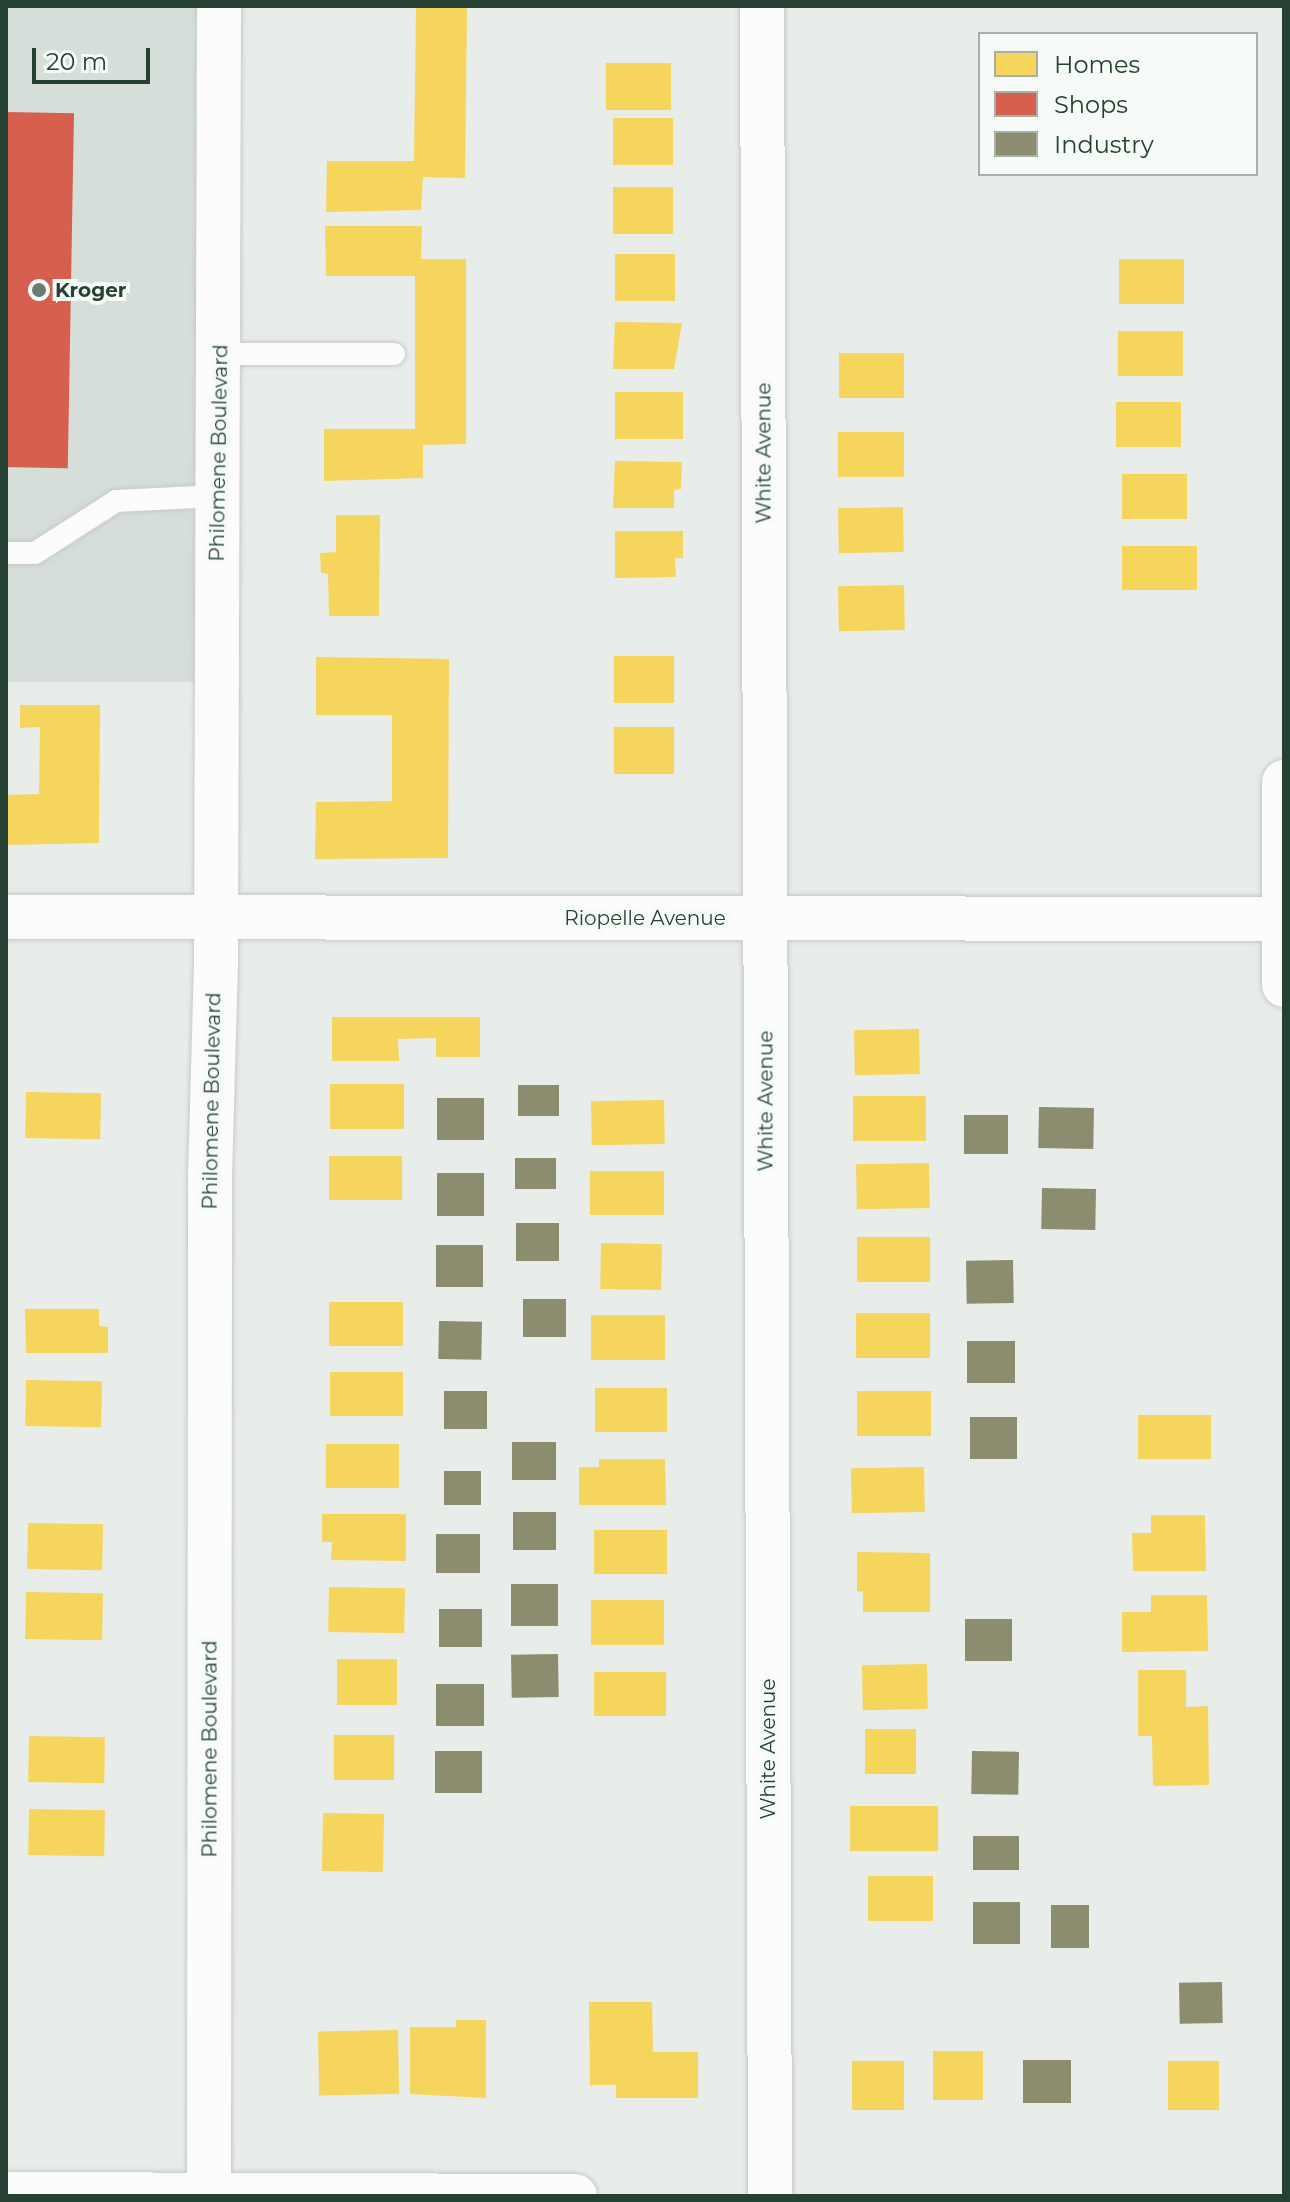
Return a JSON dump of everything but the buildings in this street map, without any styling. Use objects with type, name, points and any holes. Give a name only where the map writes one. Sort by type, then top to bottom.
[{"type":"street","name":"Philomene Boulevard","points":[[209,2196],[210,1177],[220,354],[219,6]]},
{"type":"street","name":"White Avenue","points":[[762,6],[770,2196]]},
{"type":"street","points":[[1284,782],[1284,985]]},
{"type":"street","name":"Riopelle Avenue","points":[[6,917],[1283,919]]},
{"type":"street","points":[[6,2194],[575,2196]]},
{"type":"lane","points":[[220,354],[394,354]]},
{"type":"lane","points":[[6,553],[35,553],[116,501],[218,496]]},
{"type":"shaded area","points":[[6,6],[219,6],[219,682],[6,682]]},
{"type":"place","name":"Kroger","points":[[39,290]]}]
